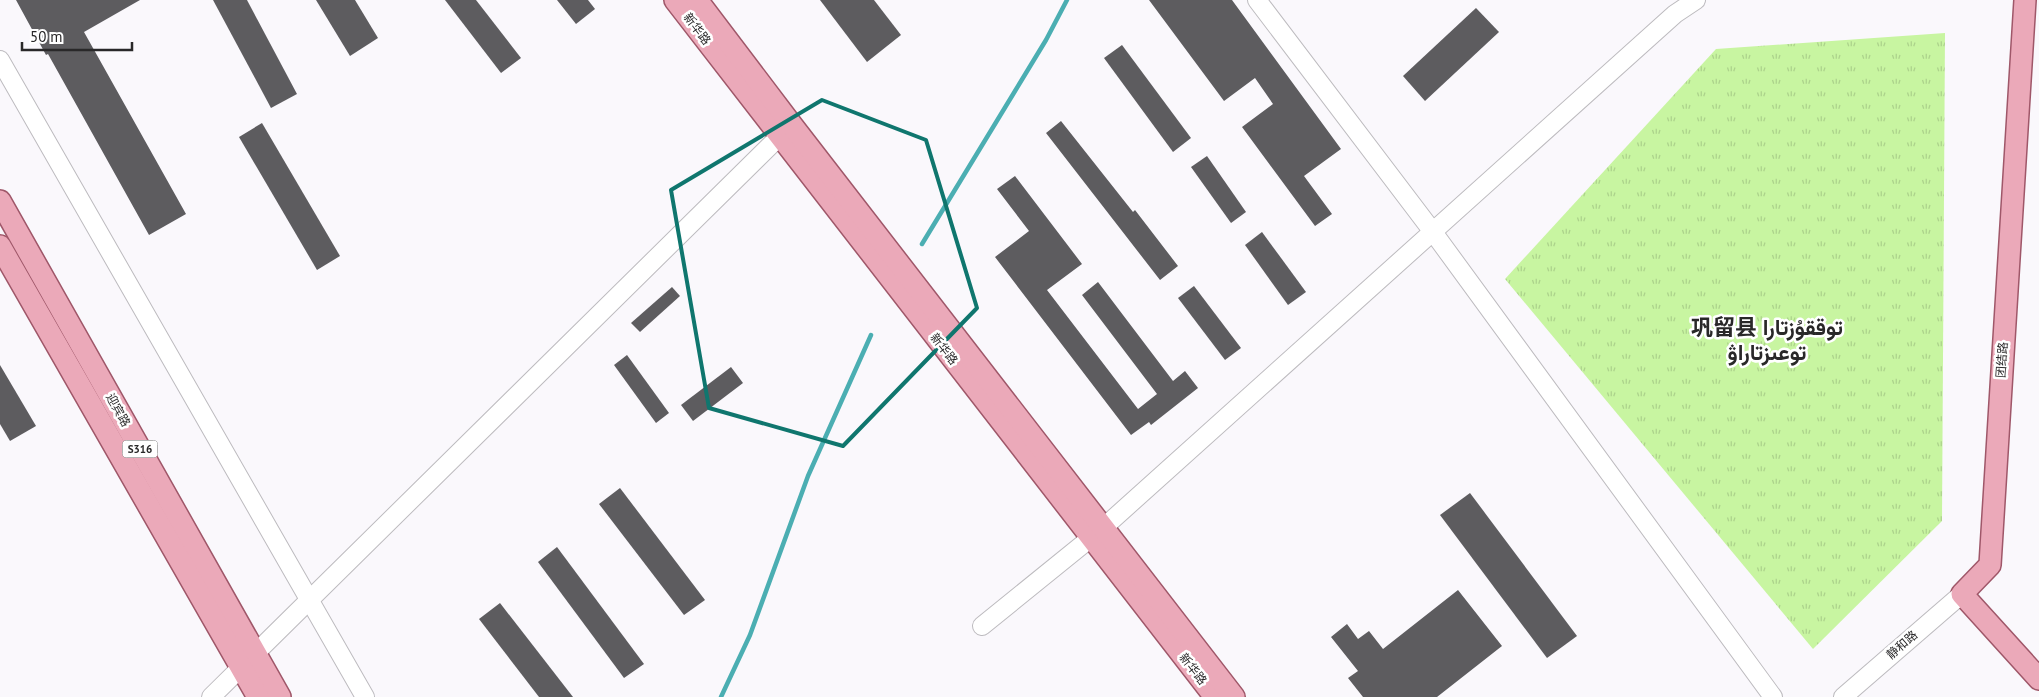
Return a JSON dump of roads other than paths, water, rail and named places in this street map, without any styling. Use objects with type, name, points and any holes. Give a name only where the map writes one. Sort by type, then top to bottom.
[{"type":"main road","name":"新华路","points":[[675,0],[785,130],[1097,533],[1228,696]]},
{"type":"main road","name":"新华路","points":[[698,0],[785,130]]},
{"type":"main road","name":"团结路","points":[[1962,594],[1990,565],[2025,0]]},
{"type":"main road","name":"迎宾路","points":[[0,202],[248,660],[258,697]]},
{"type":"main road","name":"迎宾路","points":[[0,246],[248,660],[280,697]]},
{"type":"main road","points":[[1962,594],[2039,679]]},
{"type":"street","points":[[1257,0],[1433,232],[1773,697]]},
{"type":"street","points":[[982,626],[1097,533],[1675,14],[1696,0]]},
{"type":"street","points":[[0,60],[365,697]]},
{"type":"street","points":[[210,697],[785,130]]},
{"type":"street","name":"静和路","points":[[1843,697],[1962,594]]},
{"type":"waterway","points":[[922,244],[1046,40],[1067,0]]},
{"type":"waterway","points":[[721,697],[750,635],[808,476],[871,335]]},
{"type":"district","name":"巩留县 توققۇزتارا توعىزتاراۋ","points":[[1767,340]]}]
